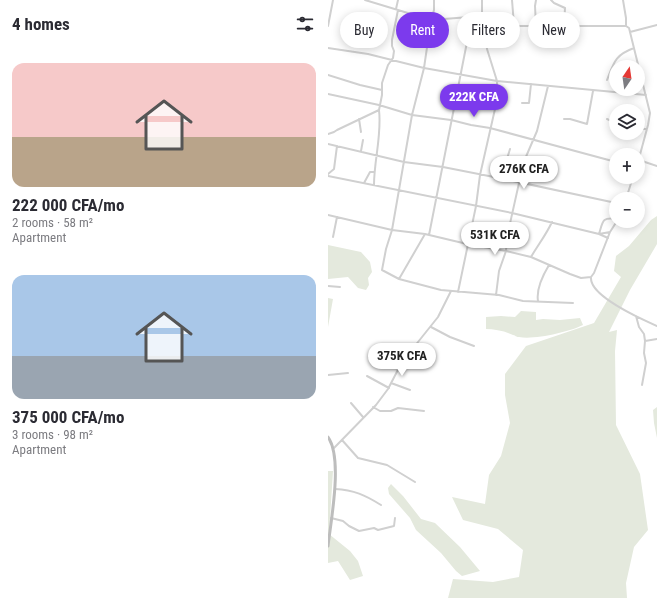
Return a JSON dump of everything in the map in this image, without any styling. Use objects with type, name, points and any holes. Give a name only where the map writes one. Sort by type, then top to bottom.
[{"type":"main road","points":[[328,436],[334,448],[335,489],[328,546]]},
{"type":"street","points":[[328,26],[333,0]]},
{"type":"street","points":[[365,0],[404,12]]},
{"type":"street","points":[[374,185],[374,172],[380,123],[379,105],[382,83],[393,58],[394,51],[392,40],[398,0]]},
{"type":"street","points":[[433,12],[434,0]]},
{"type":"street","points":[[482,0],[482,12]]},
{"type":"street","points":[[512,0],[513,12]]},
{"type":"street","points":[[535,12],[536,0]]},
{"type":"street","points":[[551,0],[565,8],[565,12]]},
{"type":"street","points":[[623,0],[627,27],[631,31],[650,113],[642,148]]},
{"type":"street","points":[[631,31],[657,25]]},
{"type":"street","points":[[580,26],[627,27]]},
{"type":"street","points":[[328,48],[368,54],[424,68],[497,81],[646,95]]},
{"type":"street","points":[[427,48],[424,68],[412,115],[392,230],[386,249],[382,270],[399,279],[414,284],[451,291],[496,295],[516,300],[573,303]]},
{"type":"street","points":[[429,235],[467,48]]},
{"type":"street","points":[[458,292],[476,206],[480,175],[495,109],[497,81],[488,48]]},
{"type":"street","points":[[607,80],[616,59],[628,50],[634,48]]},
{"type":"street","points":[[328,75],[382,90]]},
{"type":"street","points":[[522,103],[529,103],[531,84]]},
{"type":"street","points":[[496,295],[499,271],[506,251],[518,183],[532,140],[538,131],[548,86]]},
{"type":"street","points":[[564,119],[570,119],[587,124],[593,90]]},
{"type":"street","points":[[328,94],[379,105],[412,115],[451,120],[490,128],[609,160]]},
{"type":"street","points":[[328,134],[379,110]]},
{"type":"street","points":[[358,119],[361,132]]},
{"type":"street","points":[[360,151],[363,140]]},
{"type":"street","points":[[328,144],[377,154],[404,162],[443,167],[609,202]]},
{"type":"street","points":[[328,175],[334,169],[337,146]]},
{"type":"street","points":[[504,179],[506,162],[510,149]]},
{"type":"street","points":[[645,163],[657,166]]},
{"type":"street","points":[[364,183],[370,172],[374,172]]},
{"type":"street","points":[[328,175],[399,191],[512,213],[600,234],[608,238]]},
{"type":"street","points":[[328,215],[392,230],[425,234],[506,251],[531,258],[581,278],[591,277]]},
{"type":"street","points":[[333,237],[337,217]]},
{"type":"street","points":[[600,234],[605,219],[609,219]]},
{"type":"street","points":[[531,258],[537,246],[545,237],[552,222]]},
{"type":"street","points":[[612,228],[598,265],[591,277],[591,282],[599,292],[616,305],[650,323],[657,324]]},
{"type":"street","points":[[600,234],[610,232]]},
{"type":"street","points":[[399,279],[425,234]]},
{"type":"street","points":[[538,301],[537,294],[549,265]]},
{"type":"street","points":[[328,286],[340,287]]},
{"type":"street","points":[[334,448],[389,388],[398,368],[407,354],[438,317],[451,291]]},
{"type":"street","points":[[636,316],[639,327],[644,334],[645,341],[644,352],[646,362],[642,385]]},
{"type":"street","points":[[431,327],[450,337],[474,346]]},
{"type":"street","points":[[645,341],[657,339]]},
{"type":"street","points":[[369,357],[380,347],[384,347],[398,368]]},
{"type":"street","points":[[328,375],[348,373]]},
{"type":"street","points":[[367,376],[389,388]]},
{"type":"street","points":[[391,383],[410,390]]},
{"type":"street","points":[[351,403],[362,417]]},
{"type":"street","points":[[373,407],[380,411],[391,411],[398,408],[424,411]]},
{"type":"street","points":[[342,440],[358,458],[387,465],[415,482]]},
{"type":"street","points":[[335,489],[359,493],[381,505]]},
{"type":"street","points":[[331,518],[344,521],[358,531],[374,528],[378,530],[394,526],[395,518]]},
{"type":"shaded area","points":[[657,216],[657,244],[630,290],[609,332],[617,330],[615,351],[616,425],[640,474],[648,530],[634,547],[626,583],[627,598],[448,598],[453,579],[493,582],[519,577],[523,550],[498,529],[463,520],[452,497],[485,504],[489,475],[501,456],[510,423],[505,395],[505,374],[526,346],[594,323],[621,277],[614,271],[616,256],[629,246],[651,220]]},
{"type":"shaded area","points":[[328,245],[361,252],[370,262],[372,272],[368,278],[369,285],[366,290],[358,288],[348,277],[328,279]]},
{"type":"shaded area","points":[[328,298],[333,299],[328,327]]},
{"type":"shaded area","points":[[521,311],[536,312],[536,320],[580,318],[583,325],[561,333],[525,338],[517,337],[503,331],[486,329],[486,317],[515,317]]},
{"type":"shaded area","points":[[657,407],[657,438],[653,410]]},
{"type":"shaded area","points":[[328,471],[333,471],[329,534],[350,551],[358,561],[363,576],[350,580],[338,561],[328,563]]},
{"type":"shaded area","points":[[391,484],[403,496],[421,519],[435,523],[460,547],[480,571],[462,576],[456,571],[441,553],[416,530],[410,518],[389,494],[388,488]]}]
